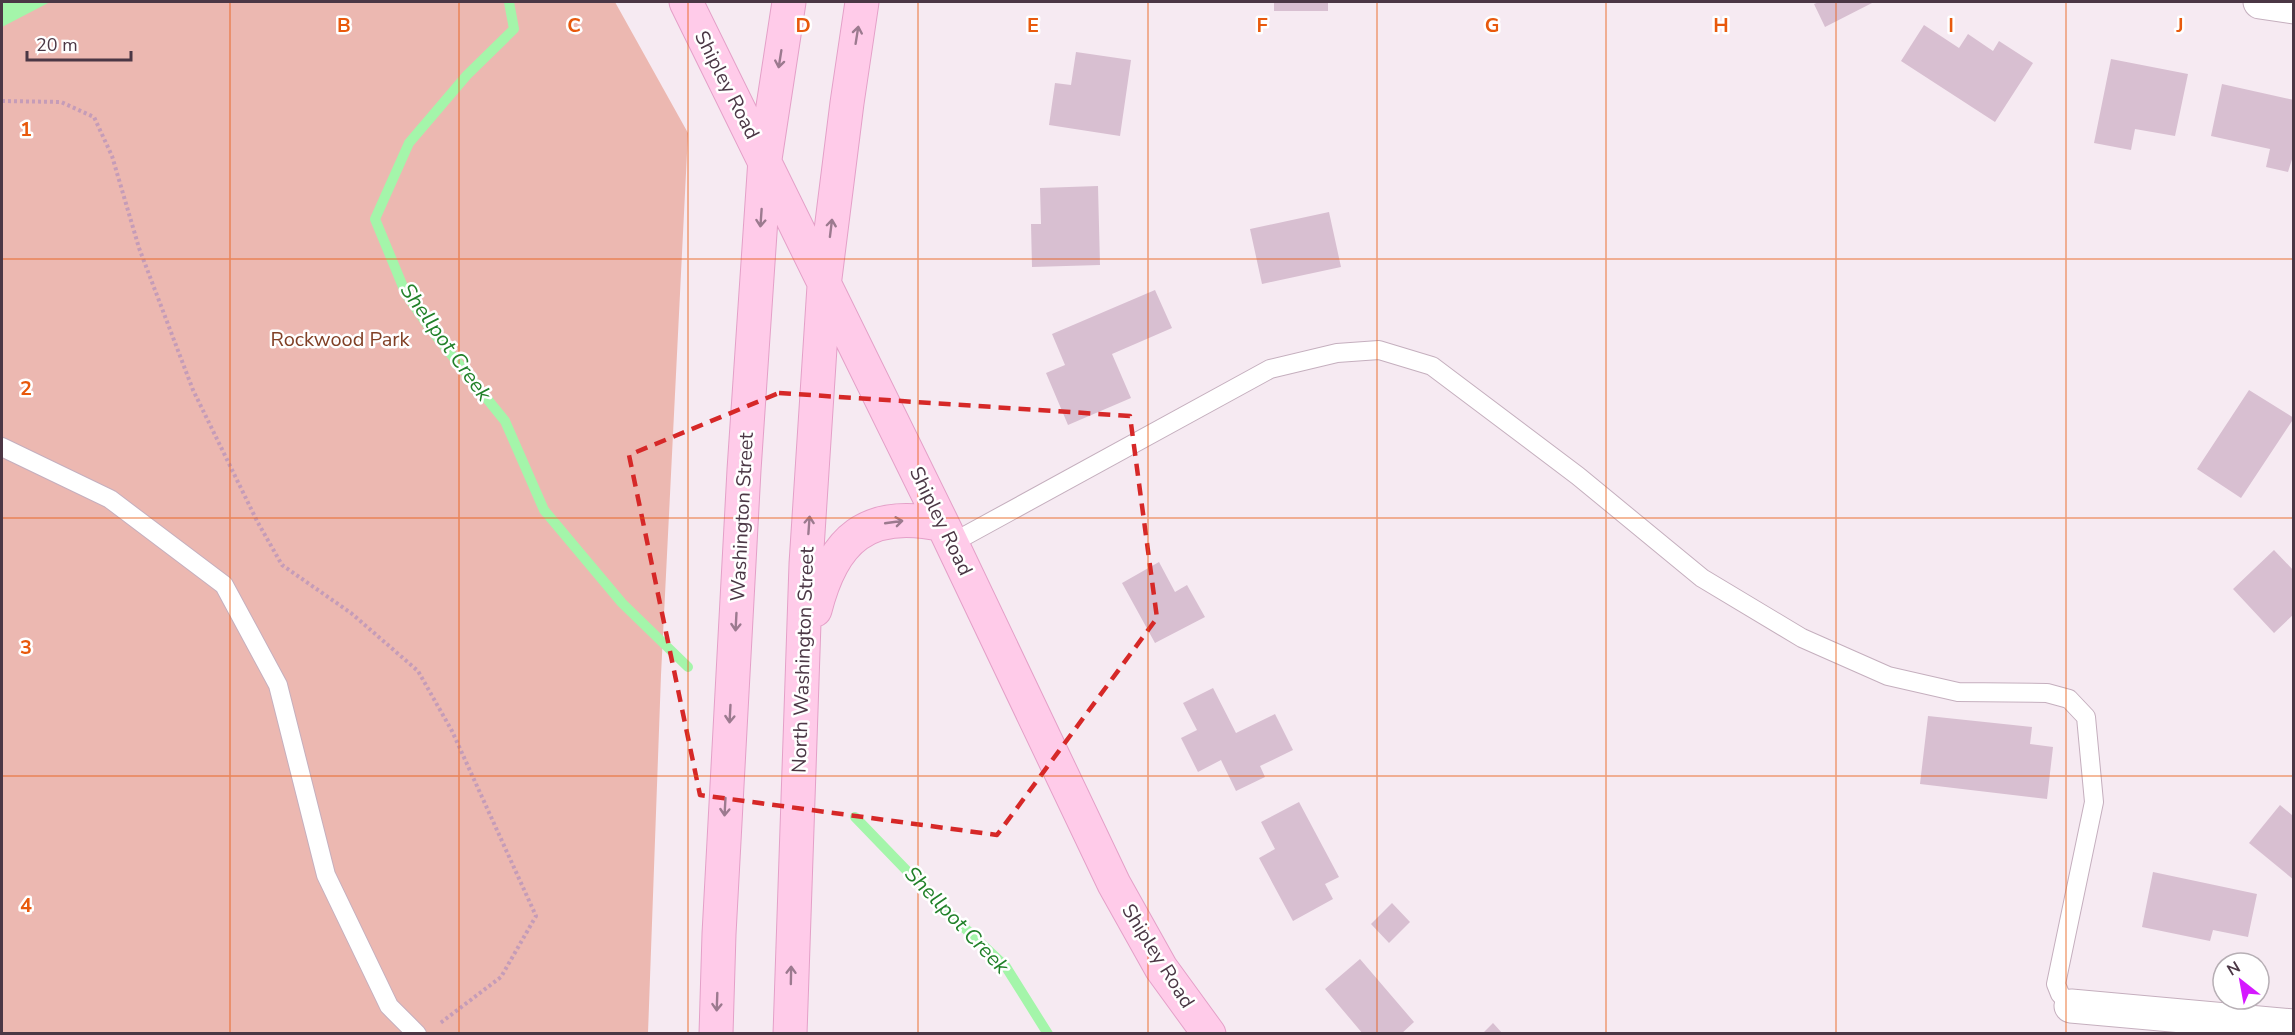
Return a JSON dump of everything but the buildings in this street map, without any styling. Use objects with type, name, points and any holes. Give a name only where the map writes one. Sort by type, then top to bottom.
[{"type":"main road","name":"Shipley Road","points":[[686,2],[948,534],[1114,884],[1161,968],[1209,1034]]},
{"type":"main road","name":"Washington Street","points":[[716,1034],[732,681],[765,159],[789,2]]},
{"type":"main road","points":[[824,286],[862,2]]},
{"type":"main road","name":"North Washington Street","points":[[790,1034],[806,564],[824,286]]},
{"type":"main road","points":[[803,665],[815,608],[825,575],[843,545],[855,535],[869,528],[895,521],[921,520],[948,534]]},
{"type":"street","points":[[2260,2],[2294,7]]},
{"type":"street","points":[[2071,1006],[2294,1026]]},
{"type":"lane","points":[[948,534],[1270,369],[1337,353],[1379,350],[1432,366],[1578,476],[1702,578],[1802,638],[1888,676],[1900,679],[1958,692],[2047,693],[2069,699],[2086,717],[2094,802],[2056,984],[2071,1006]]},
{"type":"lane","points":[[2,447],[110,499],[224,585],[278,685],[326,875],[389,1006],[417,1034]]},
{"type":"path","points":[[2,101],[61,102],[94,117],[112,156],[140,248],[193,390],[257,521],[282,565],[351,613],[418,671],[452,731],[536,916],[501,977],[435,1027]]},
{"type":"highlighted area","points":[[779,393],[1130,416],[1157,618],[997,835],[700,795],[629,455]]},
{"type":"green space","name":"Rockwood Park","points":[[2,2],[615,2],[688,133],[661,675],[648,1033],[2,1034]]},
{"type":"shaded area","points":[[2,2],[50,2],[2,27]]},
{"type":"waterway","name":"Shellpot Creek","points":[[509,2],[514,29],[467,75],[409,143],[375,219],[406,294],[429,327],[505,421],[544,510],[622,603],[688,667]]},
{"type":"waterway","name":"Shellpot Creek","points":[[855,817],[937,902],[1006,967],[1048,1034]]}]
